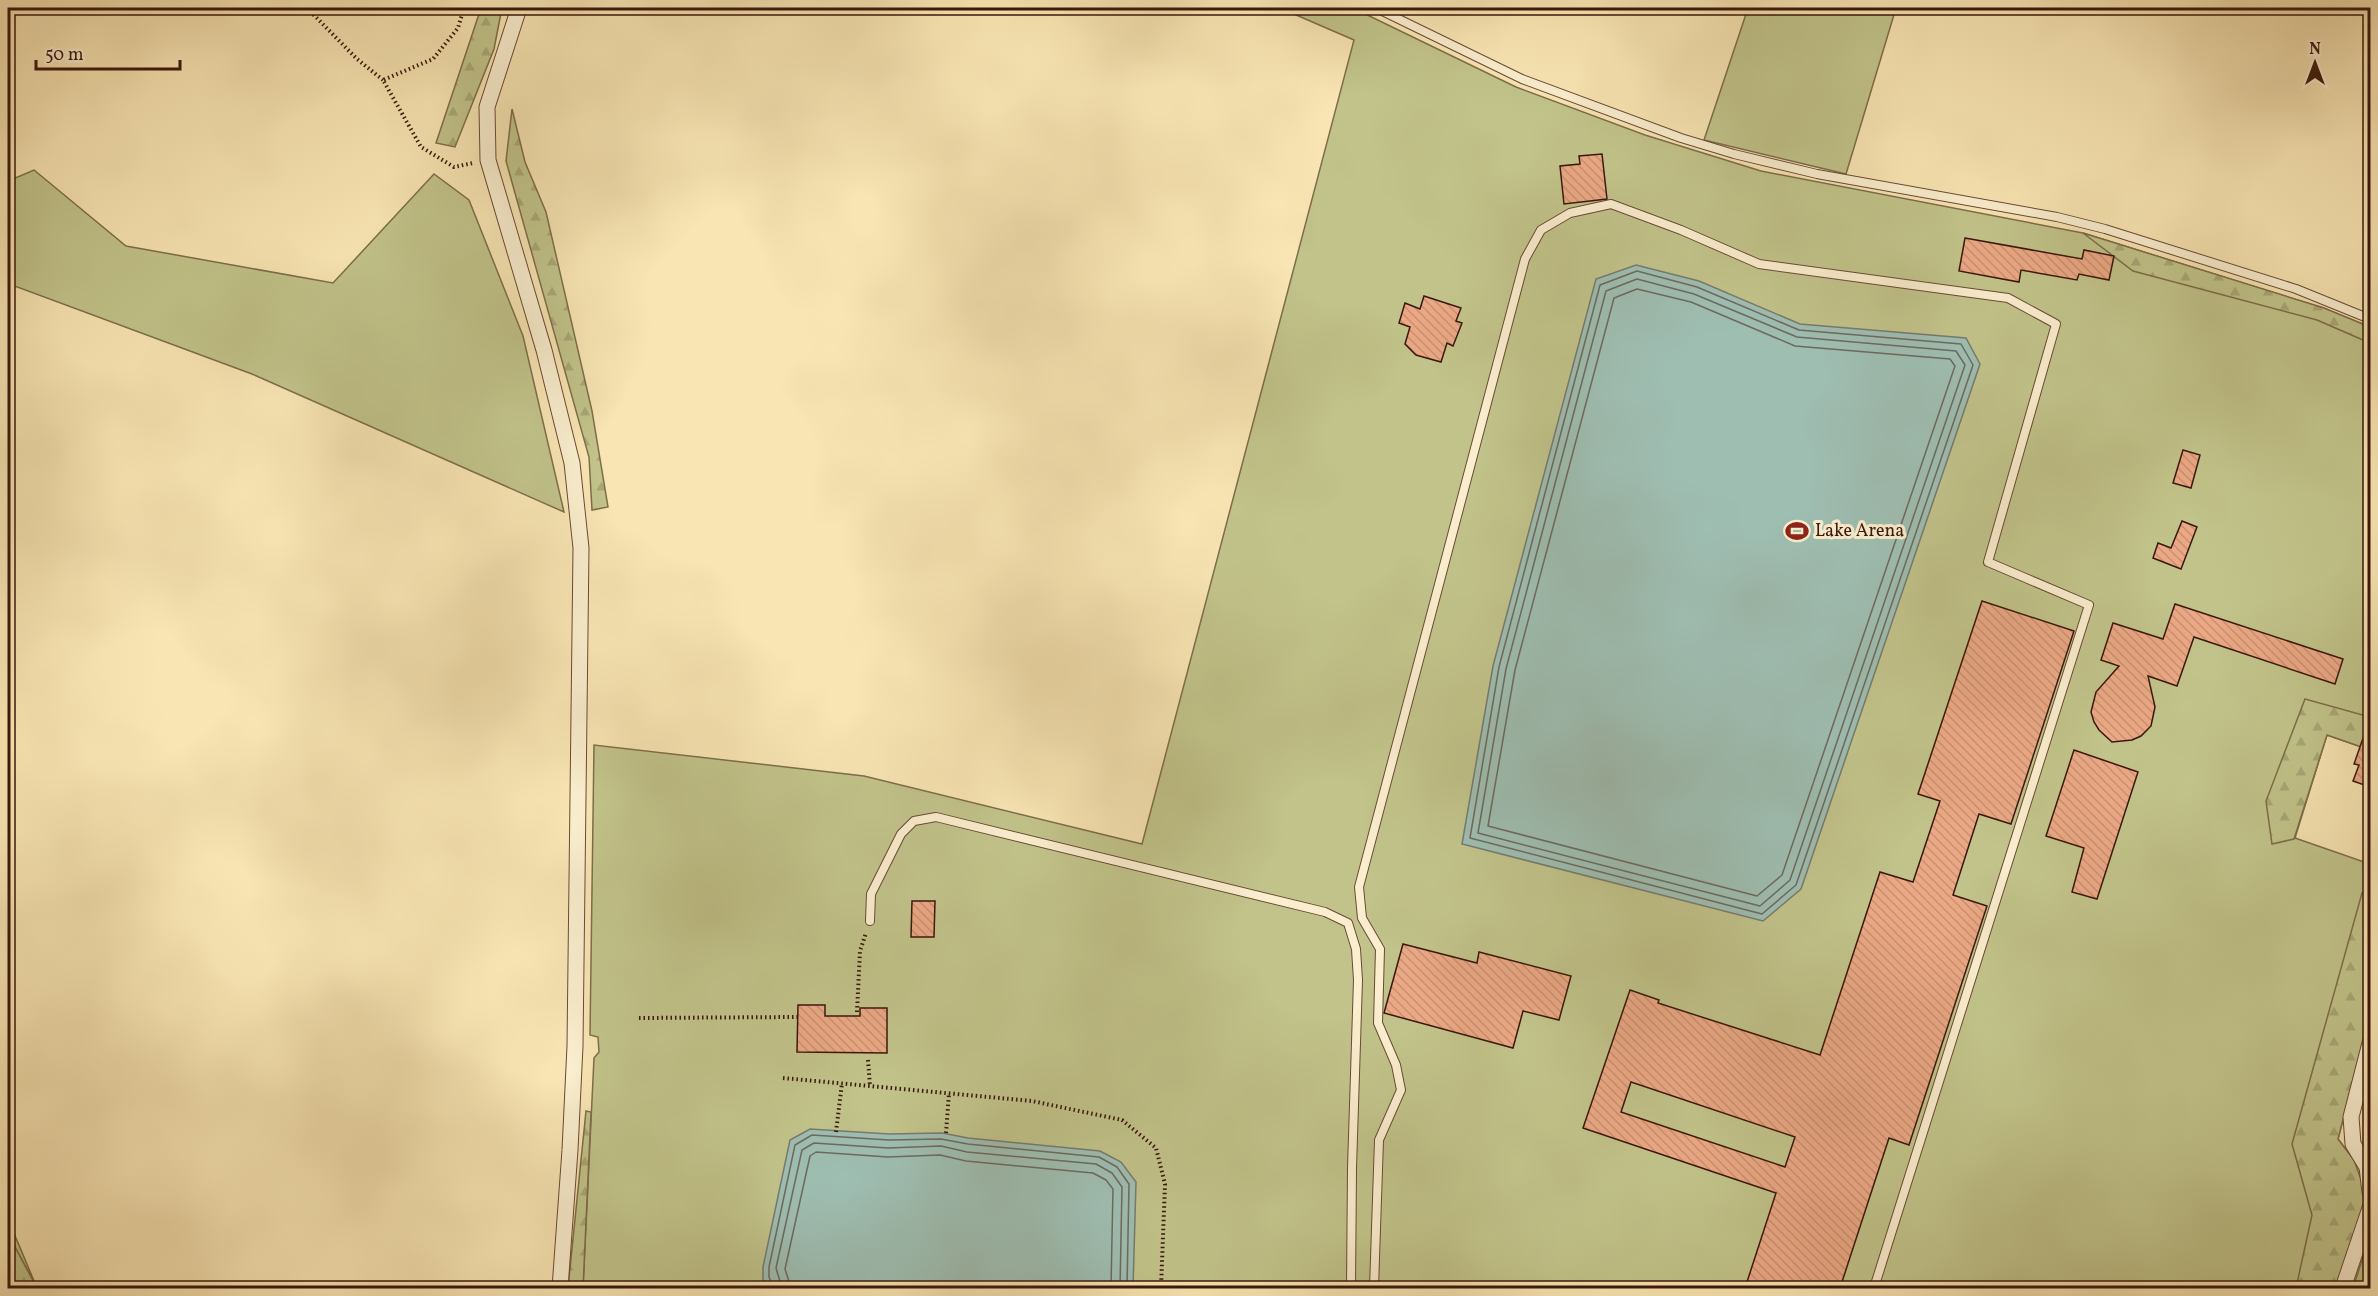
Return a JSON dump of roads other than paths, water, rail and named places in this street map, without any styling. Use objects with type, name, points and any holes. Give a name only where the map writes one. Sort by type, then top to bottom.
[{"type":"street","points":[[519,8],[487,107],[488,160],[544,350],[569,452],[581,548],[575,1046],[560,1288]]},
{"type":"street","points":[[2370,1042],[2351,1117],[2353,1144],[2367,1167],[2370,1192]]},
{"type":"street","points":[[2343,1288],[2370,1208]]},
{"type":"lane","points":[[1376,8],[1522,79],[1692,141],[1734,154],[1817,174],[2057,217],[2105,229],[2296,289],[2370,319]]},
{"type":"lane","points":[[1374,1288],[1379,1140],[1401,1090],[1396,1065],[1378,1023],[1380,949],[1362,918],[1359,887],[1525,259],[1541,230],[1570,213],[1611,204],[1681,230],[1759,264],[2008,298],[2056,324],[1988,561],[2089,605],[1874,1288]]},
{"type":"lane","points":[[870,921],[871,894],[901,834],[914,821],[936,817],[1325,912],[1348,923],[1356,949],[1358,980],[1351,1288]]},
{"type":"water","points":[[1636,265],[1699,281],[1800,324],[1966,338],[1980,364],[1801,889],[1763,921],[1462,844],[1493,666],[1596,279]]},
{"type":"water","points":[[810,1129],[889,1134],[942,1133],[968,1138],[1100,1151],[1121,1162],[1136,1182],[1133,1288],[770,1288],[763,1280],[763,1267],[790,1140]]},
{"type":"place","name":"Lake Arena","points":[[1797,531]]}]
